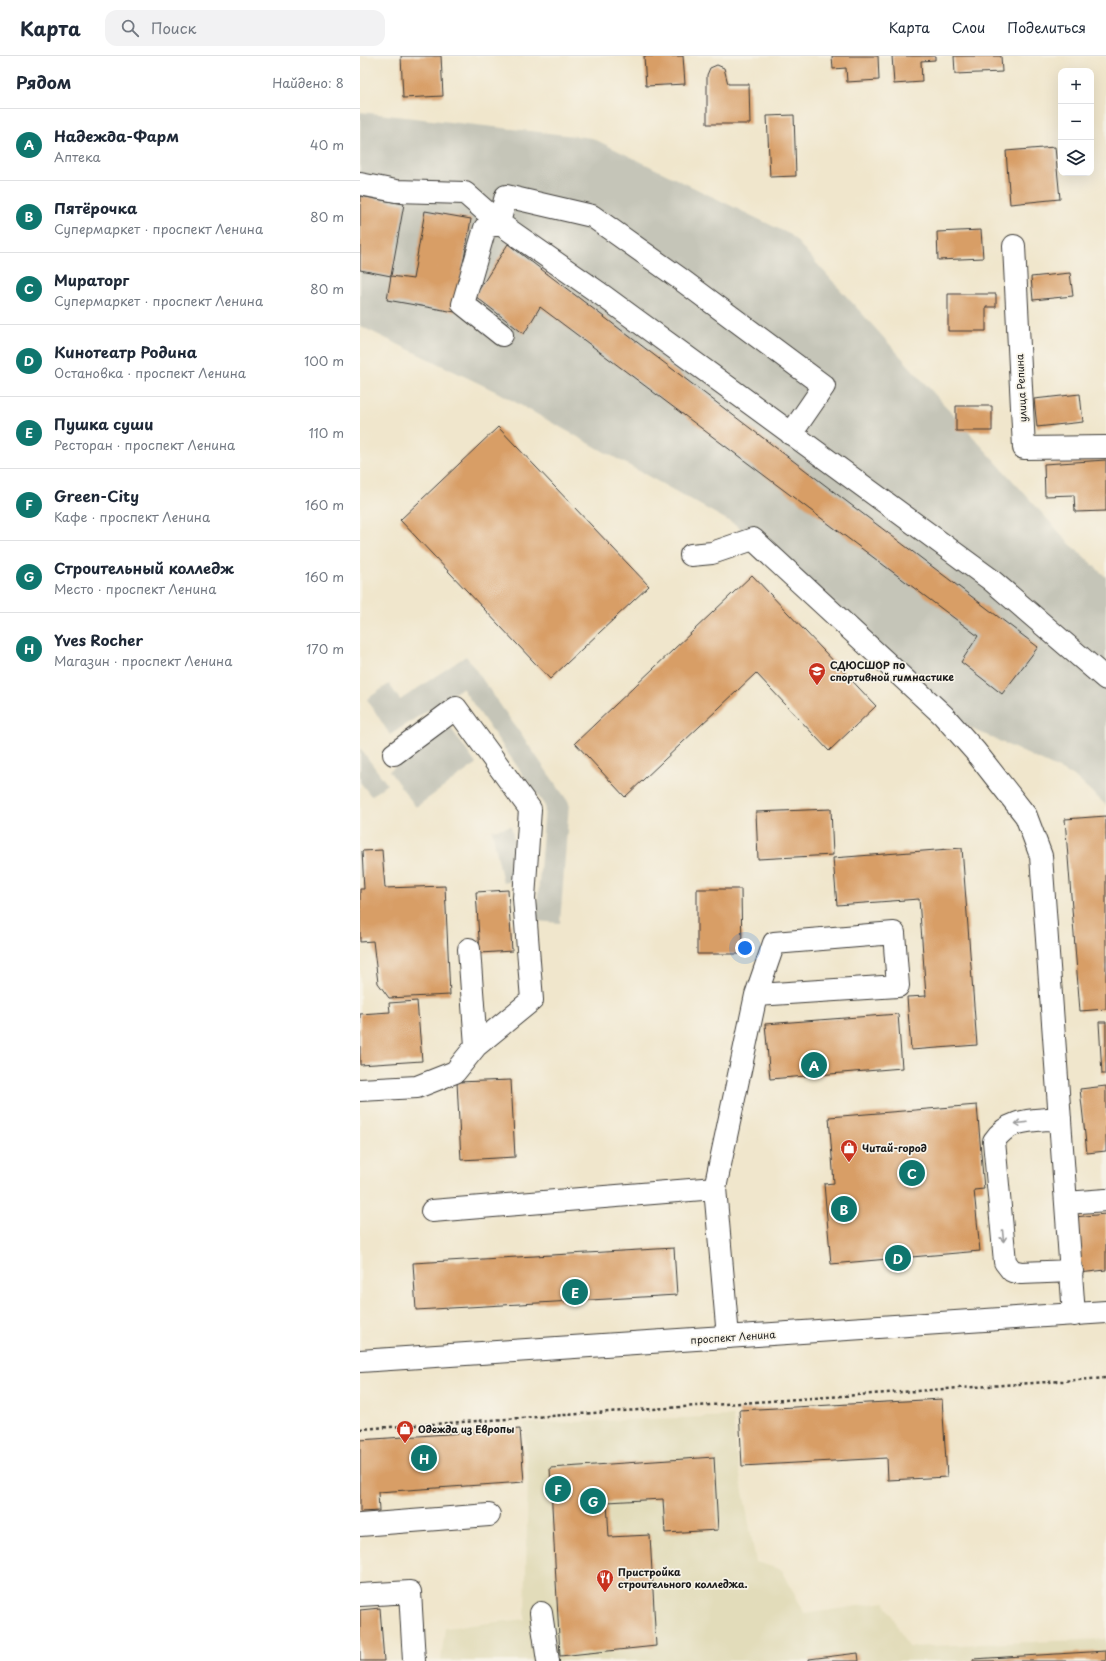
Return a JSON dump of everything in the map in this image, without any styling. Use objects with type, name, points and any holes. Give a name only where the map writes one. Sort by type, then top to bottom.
[{"type":"main road","points":[[360,184],[396,191],[465,193],[499,223],[602,295],[990,579],[1106,679]]},
{"type":"main road","points":[[499,223],[506,196],[592,216],[672,273],[824,386],[791,434]]},
{"type":"main road","points":[[499,223],[485,228],[463,304],[502,334]]},
{"type":"main road","name":"улица Репина","points":[[1014,246],[1024,448],[1106,447]]},
{"type":"main road","points":[[691,555],[712,553],[753,539],[943,715],[975,751],[1026,816],[1041,856],[1074,1315]]},
{"type":"main road","points":[[360,1090],[417,1088],[455,1072],[476,1046],[532,1000],[524,898],[530,809],[456,708],[394,754]]},
{"type":"main road","points":[[728,1337],[715,1188],[756,994],[774,943],[894,933],[898,986],[756,994]]},
{"type":"main road","points":[[468,949],[476,1046]]},
{"type":"main road","points":[[1060,1118],[1013,1124],[1001,1131],[994,1141],[1005,1262],[1012,1271],[1020,1273],[1072,1271]]},
{"type":"main road","points":[[432,1211],[715,1188]]},
{"type":"main road","points":[[1066,1203],[1106,1200]]},
{"type":"main road","name":"проспект Ленина","points":[[360,1361],[1106,1312]]},
{"type":"main road","points":[[360,1525],[489,1515]]},
{"type":"main road","points":[[360,1595],[410,1592],[414,1661]]},
{"type":"main road","points":[[541,1613],[548,1661]]},
{"type":"path","points":[[360,1429],[1106,1378]]},
{"type":"shaded area","points":[[360,112],[592,138],[791,235],[1069,543],[1106,577],[1106,805],[1074,776],[943,715],[736,525],[497,392],[360,326]]},
{"type":"shaded area","points":[[466,656],[569,803],[560,923],[536,921],[545,806],[462,688],[390,735],[367,699],[389,684],[400,700]]},
{"type":"shaded area","points":[[450,727],[476,764],[416,807],[389,771]]},
{"type":"shaded area","points":[[360,748],[387,784],[371,796],[360,782]]},
{"type":"shaded area","points":[[511,826],[522,879],[503,883],[492,830]]},
{"type":"shaded area","points":[[733,1416],[736,1453],[756,1562],[782,1570],[805,1614],[885,1602],[908,1647],[1106,1639],[1106,1661],[441,1661],[445,1628],[525,1619],[528,1472],[524,1424]]},
{"type":"building","points":[[401,56],[441,56],[443,96],[403,98]]},
{"type":"building","points":[[644,56],[683,56],[685,84],[646,86]]},
{"type":"building","points":[[832,56],[878,56],[879,80],[847,82],[846,68],[833,69]]},
{"type":"building","points":[[892,56],[935,56],[935,60],[921,61],[922,82],[894,84]]},
{"type":"building","points":[[954,56],[1001,56],[1002,72],[955,74]]},
{"type":"building","points":[[717,65],[724,68],[728,84],[749,84],[750,124],[707,124],[707,75],[710,68]]},
{"type":"building","points":[[794,115],[796,176],[770,177],[767,116]]},
{"type":"building","points":[[1055,147],[1060,199],[1010,204],[1006,151]]},
{"type":"building","points":[[360,196],[404,204],[391,276],[360,270]]},
{"type":"building","points":[[425,211],[471,219],[455,312],[387,300],[391,276],[413,279]]},
{"type":"building","points":[[981,230],[983,258],[938,260],[937,232]]},
{"type":"building","points":[[508,244],[1038,647],[1002,694],[961,662],[978,636],[540,307],[524,334],[475,296]]},
{"type":"building","points":[[1070,273],[1073,296],[1033,300],[1031,277]]},
{"type":"building","points":[[948,294],[996,294],[996,307],[986,307],[986,331],[948,331]]},
{"type":"building","points":[[1080,394],[1083,422],[1037,427],[1034,399]]},
{"type":"building","points":[[956,406],[992,406],[992,431],[956,431]]},
{"type":"building","points":[[498,427],[649,586],[550,679],[400,520]]},
{"type":"building","points":[[1106,460],[1106,511],[1075,512],[1074,495],[1045,496],[1044,464]]},
{"type":"building","points":[[752,575],[876,706],[829,751],[756,673],[625,797],[575,743]]},
{"type":"building","points":[[831,809],[833,855],[758,859],[756,812]]},
{"type":"building","points":[[1106,816],[1106,1009],[1080,1011],[1065,819]]},
{"type":"building","points":[[962,848],[977,1045],[911,1050],[907,997],[926,996],[919,899],[837,905],[833,858]]},
{"type":"building","points":[[382,850],[385,888],[445,886],[450,995],[389,998],[378,983],[373,941],[360,942],[360,889],[364,889],[362,851]]},
{"type":"building","points":[[697,889],[741,889],[742,954],[697,954]]},
{"type":"building","points":[[508,890],[512,951],[480,953],[476,892]]},
{"type":"building","points":[[417,1001],[422,1061],[360,1065],[360,1014],[390,1012],[389,1003]]},
{"type":"building","points":[[898,1014],[902,1068],[770,1079],[765,1024]]},
{"type":"building","points":[[1099,1022],[1106,1022],[1106,1074],[1102,1074]]},
{"type":"building","points":[[511,1080],[515,1157],[461,1160],[457,1082]]},
{"type":"building","points":[[1106,1086],[1106,1151],[1087,1153],[1080,1089]]},
{"type":"building","points":[[977,1105],[984,1189],[974,1190],[980,1251],[831,1264],[824,1184],[834,1183],[829,1117]]},
{"type":"building","points":[[1106,1214],[1106,1270],[1079,1273],[1074,1217]]},
{"type":"building","points":[[674,1248],[677,1295],[416,1310],[413,1263]]},
{"type":"building","points":[[942,1399],[947,1477],[888,1480],[887,1458],[742,1466],[739,1410]]},
{"type":"building","points":[[520,1429],[524,1482],[378,1492],[379,1511],[360,1512],[360,1440]]},
{"type":"building","points":[[714,1457],[718,1530],[665,1533],[663,1499],[607,1502],[609,1537],[650,1535],[656,1646],[560,1656],[550,1468]]},
{"type":"building","points":[[380,1608],[384,1661],[360,1661],[360,1610]]},
{"type":"building","points":[[1106,1651],[1106,1661],[973,1661],[973,1659]]},
{"type":"building","points":[[858,1653],[859,1661],[809,1661],[809,1659]]},
{"type":"place","name":"СДЮСШОР по спортивной гимнастике","points":[[817,686]]},
{"type":"place","name":"Надежда-Фарм","points":[[814,1065]]},
{"type":"place","name":"Читай-город","points":[[849,1163]]},
{"type":"place","name":"Мираторг","points":[[912,1173]]},
{"type":"place","name":"Пятёрочка","points":[[844,1209]]},
{"type":"place","name":"Кинотеатр Родина","points":[[898,1258]]},
{"type":"place","name":"Пушка суши","points":[[575,1292]]},
{"type":"place","name":"Одежда из Европы","points":[[405,1444]]},
{"type":"place","name":"Yves Rocher","points":[[424,1458]]},
{"type":"place","name":"Green-City","points":[[558,1489]]},
{"type":"place","name":"Строительный колледж","points":[[593,1501]]},
{"type":"place","name":"Пристройка строительного колледжа.","points":[[605,1593]]}]
